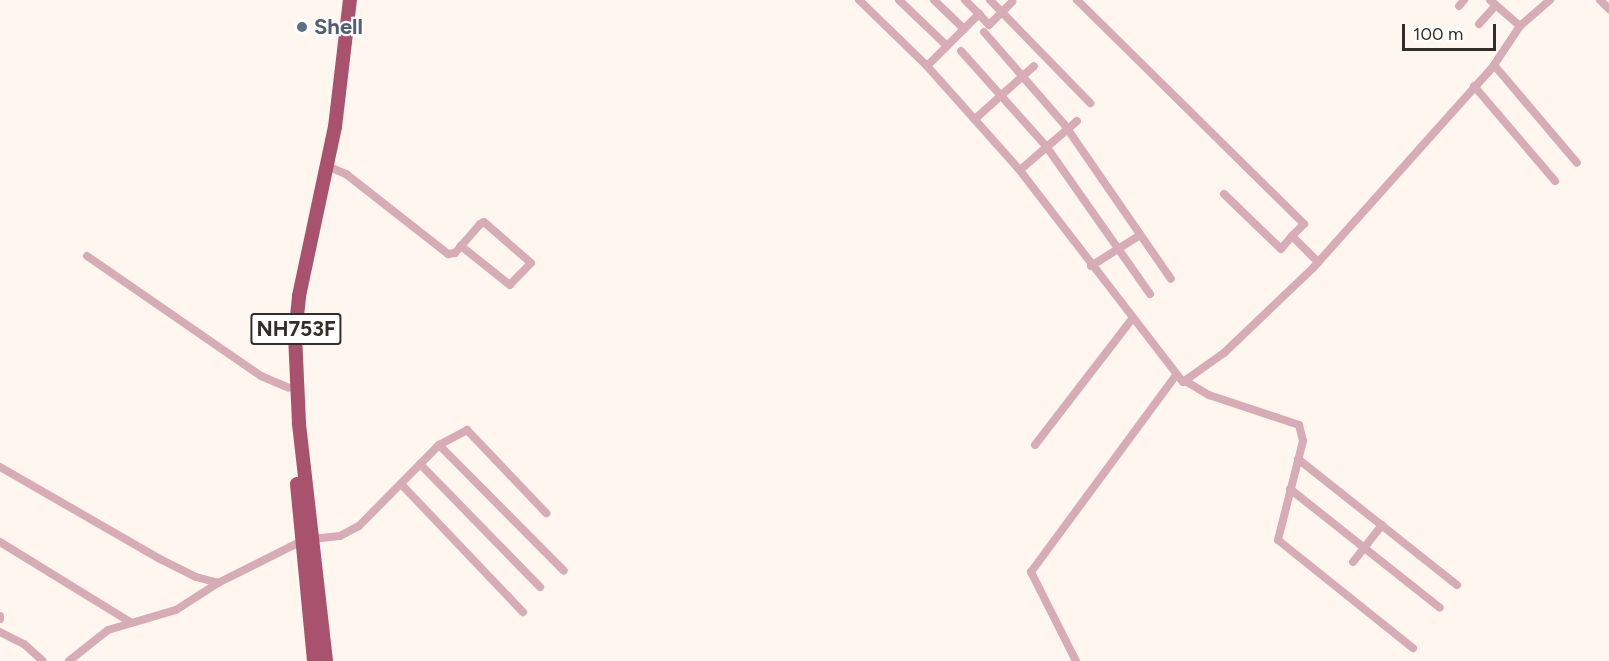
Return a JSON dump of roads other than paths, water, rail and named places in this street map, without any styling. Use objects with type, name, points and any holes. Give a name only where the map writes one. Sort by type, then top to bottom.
[{"type":"highway","name":"NH753F","points":[[326,661],[307,540],[290,388],[287,335],[291,295],[327,126],[342,0]]},
{"type":"highway","name":"NH753F","points":[[314,661],[295,335],[299,297],[327,166],[350,0]]},
{"type":"street","points":[[859,0],[927,66],[1020,170],[1175,377],[1209,395],[1299,425],[1304,441],[1278,540],[1413,648]]},
{"type":"street","points":[[899,0],[947,46]]},
{"type":"street","points":[[934,0],[964,28]]},
{"type":"street","points":[[965,0],[990,24],[1012,2]]},
{"type":"street","points":[[973,8],[980,0]]},
{"type":"street","points":[[990,0],[1090,103]]},
{"type":"street","points":[[1077,0],[1304,224],[1281,249],[1224,194]]},
{"type":"street","points":[[1600,0],[1609,9]]},
{"type":"street","points":[[1187,382],[1318,262],[1494,65],[1520,26],[1546,1]]},
{"type":"street","points":[[1479,24],[1493,2],[1520,26]]},
{"type":"street","points":[[927,66],[979,15]]},
{"type":"street","points":[[984,32],[1068,129],[1171,279]]},
{"type":"street","points":[[961,51],[1046,147],[1150,294]]},
{"type":"street","points":[[1494,65],[1577,164]]},
{"type":"street","points":[[975,119],[1034,66]]},
{"type":"street","points":[[1474,86],[1555,181]]},
{"type":"street","points":[[1020,170],[1077,121]]},
{"type":"street","points":[[327,166],[345,174],[448,254],[461,246],[484,222],[531,263],[510,285],[461,246]]},
{"type":"street","points":[[1091,266],[1140,235]]},
{"type":"street","points":[[1292,236],[1318,262]]},
{"type":"street","points":[[87,256],[261,376],[290,388]]},
{"type":"street","points":[[1035,445],[1132,319]]},
{"type":"street","points":[[1076,661],[1031,572],[1175,377]]},
{"type":"street","points":[[69,661],[101,634],[130,622],[176,610],[218,583],[307,540],[347,533],[440,445],[467,430],[546,513]]},
{"type":"street","points":[[440,445],[564,571]]},
{"type":"street","points":[[1298,459],[1457,585]]},
{"type":"street","points":[[420,464],[540,587]]},
{"type":"street","points":[[0,467],[159,559],[218,583]]},
{"type":"street","points":[[400,484],[523,612]]},
{"type":"street","points":[[1290,489],[1440,608]]},
{"type":"street","points":[[1353,562],[1382,525]]},
{"type":"street","points":[[0,542],[130,622]]},
{"type":"street","points":[[0,632],[24,644],[43,661]]},
{"type":"place","name":"Shell","points":[[302,27]]}]
